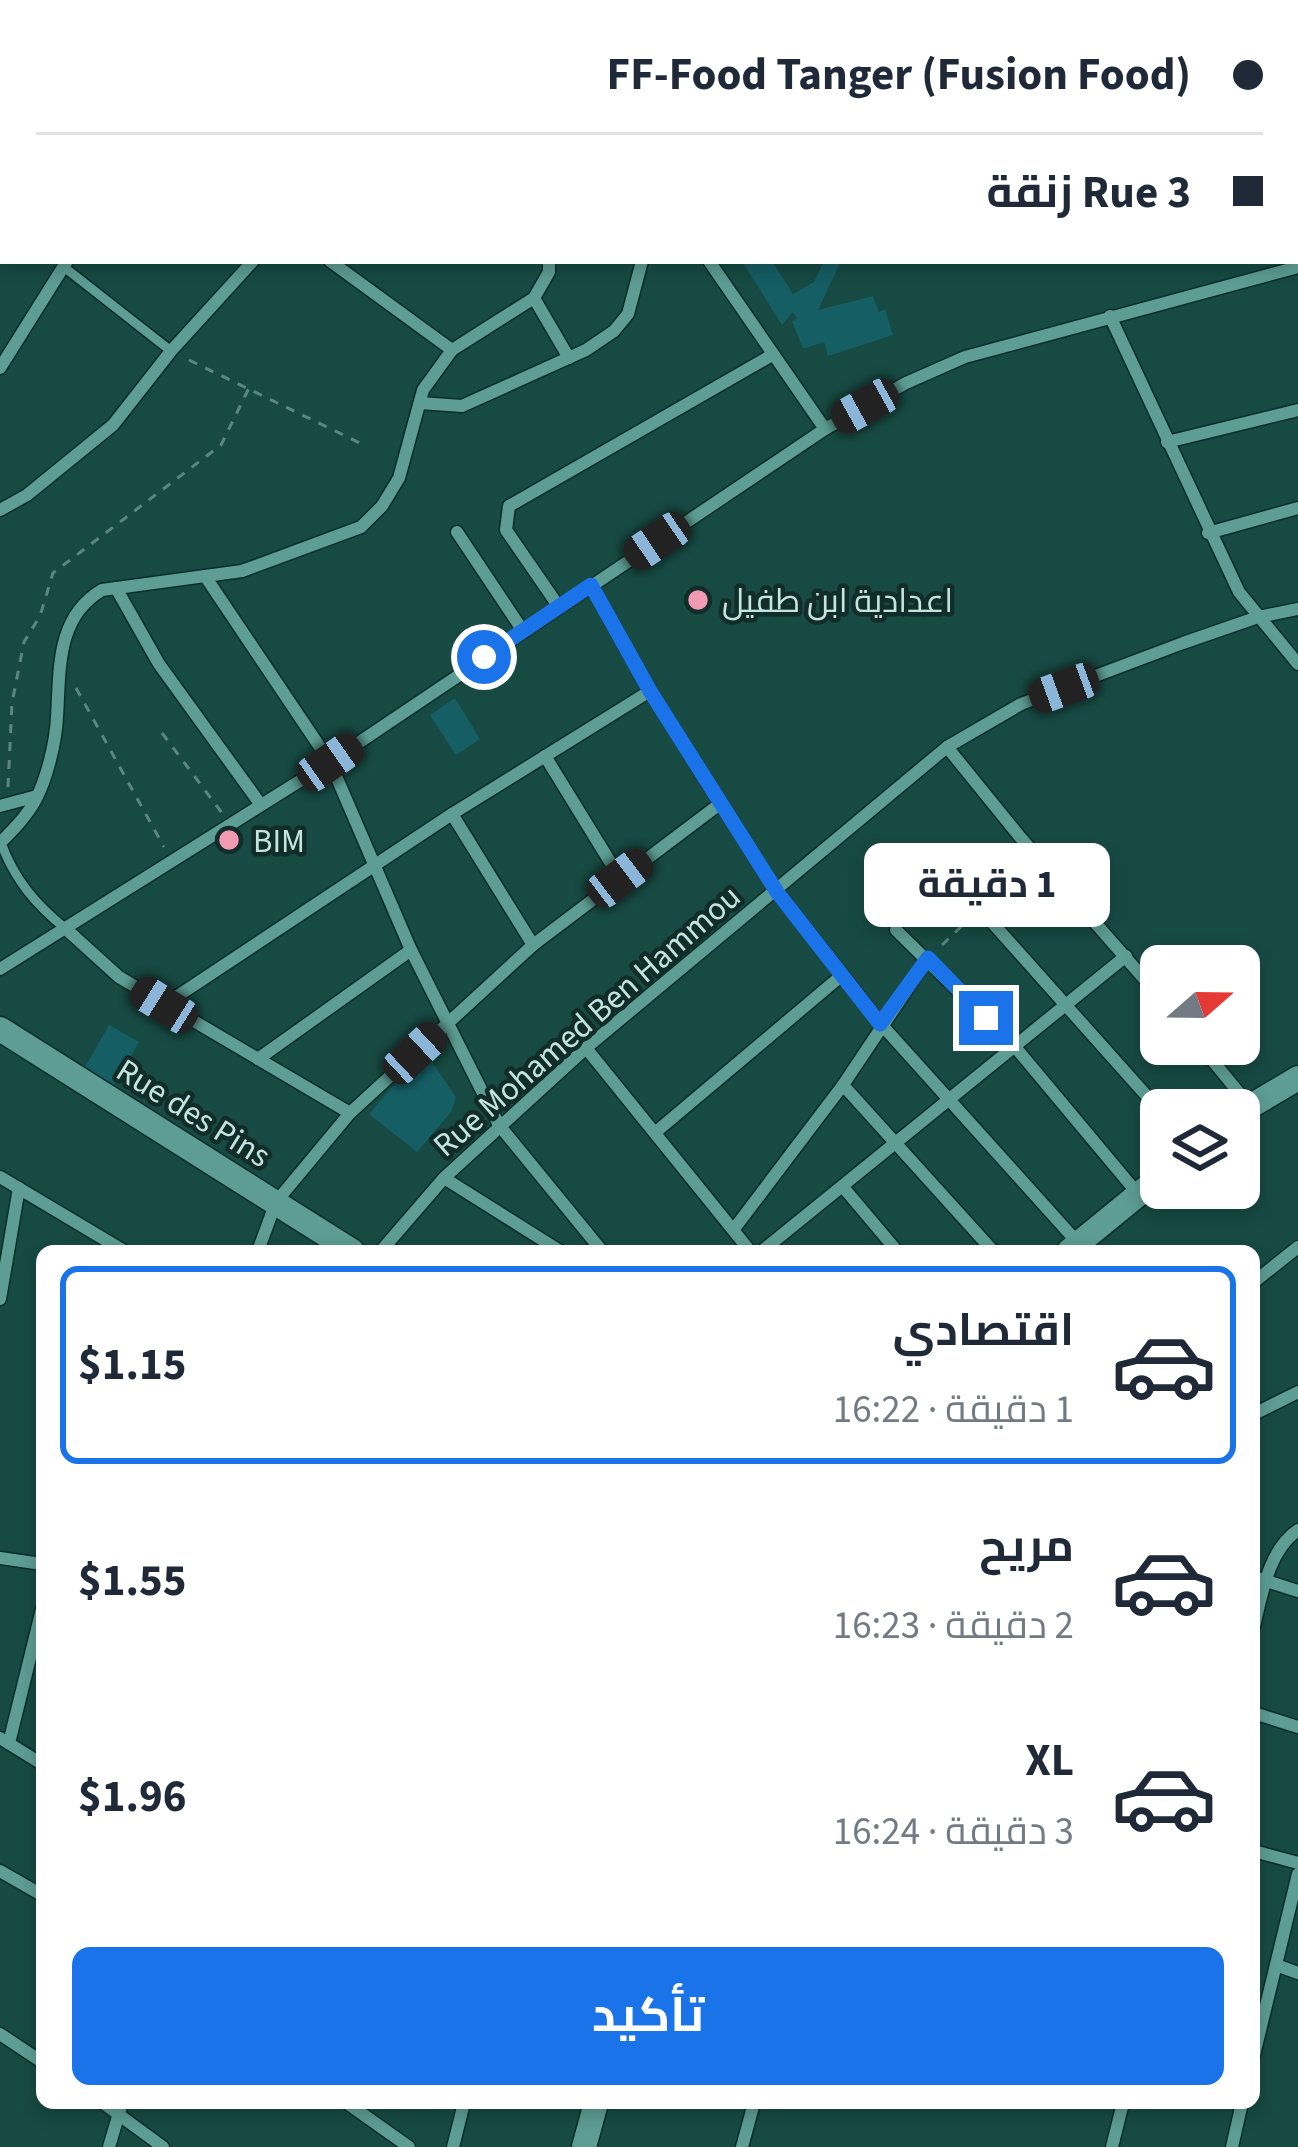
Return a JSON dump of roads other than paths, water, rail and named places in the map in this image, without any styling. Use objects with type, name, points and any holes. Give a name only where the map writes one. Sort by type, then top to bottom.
[{"type":"street","points":[[0,368],[62,264]]},
{"type":"street","points":[[0,509],[27,495],[113,425],[171,351],[250,264]]},
{"type":"street","points":[[334,264],[452,350]]},
{"type":"street","points":[[1,843],[38,796],[57,721],[67,628],[84,601],[102,590],[242,571],[361,527],[382,506],[399,478],[423,390],[452,350],[534,298],[549,264]]},
{"type":"street","points":[[420,404],[462,406],[569,358],[614,331],[628,314],[641,264]]},
{"type":"street","points":[[711,264],[825,429]]},
{"type":"street","points":[[0,969],[330,762],[825,429],[906,383],[965,357],[1298,267]]},
{"type":"street","points":[[534,298],[569,358]]},
{"type":"street","points":[[1111,316],[1239,592],[1298,664]]},
{"type":"street","points":[[559,607],[506,530],[509,506],[772,355]]},
{"type":"street","points":[[1167,442],[1298,410]]},
{"type":"street","points":[[1208,533],[1298,508]]},
{"type":"street","points":[[457,532],[523,631]]},
{"type":"street","points":[[205,576],[330,762],[411,950],[500,1125],[597,1245]]},
{"type":"street","points":[[591,585],[650,691],[777,892],[880,1024],[1072,1245]]},
{"type":"street","points":[[116,588],[159,664],[261,805]]},
{"type":"street","name":"Rue Mohamed Ben Hammou","points":[[386,1245],[444,1178],[586,1048],[947,747],[1021,704],[1258,617],[1298,609]]},
{"type":"street","points":[[164,1005],[452,814],[650,691]]},
{"type":"street","points":[[947,747],[1020,838],[1140,973]]},
{"type":"street","points":[[545,756],[620,878]]},
{"type":"street","points":[[0,806],[38,796]]},
{"type":"street","points":[[260,1245],[276,1202],[350,1113],[533,945],[721,802]]},
{"type":"street","points":[[452,814],[533,945]]},
{"type":"street","points":[[956,883],[1141,1089]]},
{"type":"street","points":[[66,929],[119,977],[350,1113]]},
{"type":"street","points":[[896,931],[1016,1048],[1139,1195],[1076,1245]]},
{"type":"street","points":[[258,1059],[411,950]]},
{"type":"street","points":[[770,1245],[1126,956]]},
{"type":"street","points":[[734,1229],[843,1084],[928,958]]},
{"type":"street","points":[[657,1131],[842,976]]},
{"type":"street","name":"Rue des Pins","points":[[0,1029],[343,1245]]},
{"type":"street","points":[[586,1048],[746,1245]]},
{"type":"street","points":[[1260,1100],[1298,1078]]},
{"type":"street","points":[[843,1084],[988,1245]]},
{"type":"street","points":[[0,1177],[114,1245]]},
{"type":"street","points":[[444,1178],[550,1245]]},
{"type":"street","points":[[843,1187],[892,1245]]},
{"type":"street","points":[[0,1299],[19,1188]]},
{"type":"street","points":[[1260,1277],[1298,1247]]},
{"type":"street","points":[[1260,1411],[1298,1392]]},
{"type":"street","points":[[1260,1578],[1285,1538],[1298,1530]]},
{"type":"street","points":[[0,1558],[36,1563]]},
{"type":"street","points":[[1260,1580],[1298,1592]]},
{"type":"street","points":[[36,1630],[4,1741],[36,1760]]},
{"type":"street","points":[[1260,1715],[1298,1727]]},
{"type":"street","points":[[1260,1853],[1298,1864]]},
{"type":"street","points":[[0,1871],[36,1892]]},
{"type":"street","points":[[1260,2030],[1298,1874]]},
{"type":"street","points":[[1276,1965],[1298,1973]]},
{"type":"street","points":[[0,2034],[36,2058]]},
{"type":"street","points":[[109,2147],[121,2109],[163,2147]]},
{"type":"street","points":[[355,2109],[409,2147]]},
{"type":"street","points":[[453,2147],[462,2109]]},
{"type":"street","points":[[584,2147],[594,2109]]},
{"type":"street","points":[[742,2147],[752,2109]]},
{"type":"street","points":[[1112,2147],[1122,2109]]},
{"type":"street","points":[[1232,2147],[1241,2109]]},
{"type":"lane","points":[[64,264],[171,351]]},
{"type":"lane","points":[[1,843],[13,873],[40,908],[66,929]]},
{"type":"place","name":"اعدادية ابن طفيل","points":[[698,600]]},
{"type":"place","name":"BIM","points":[[229,840]]}]
